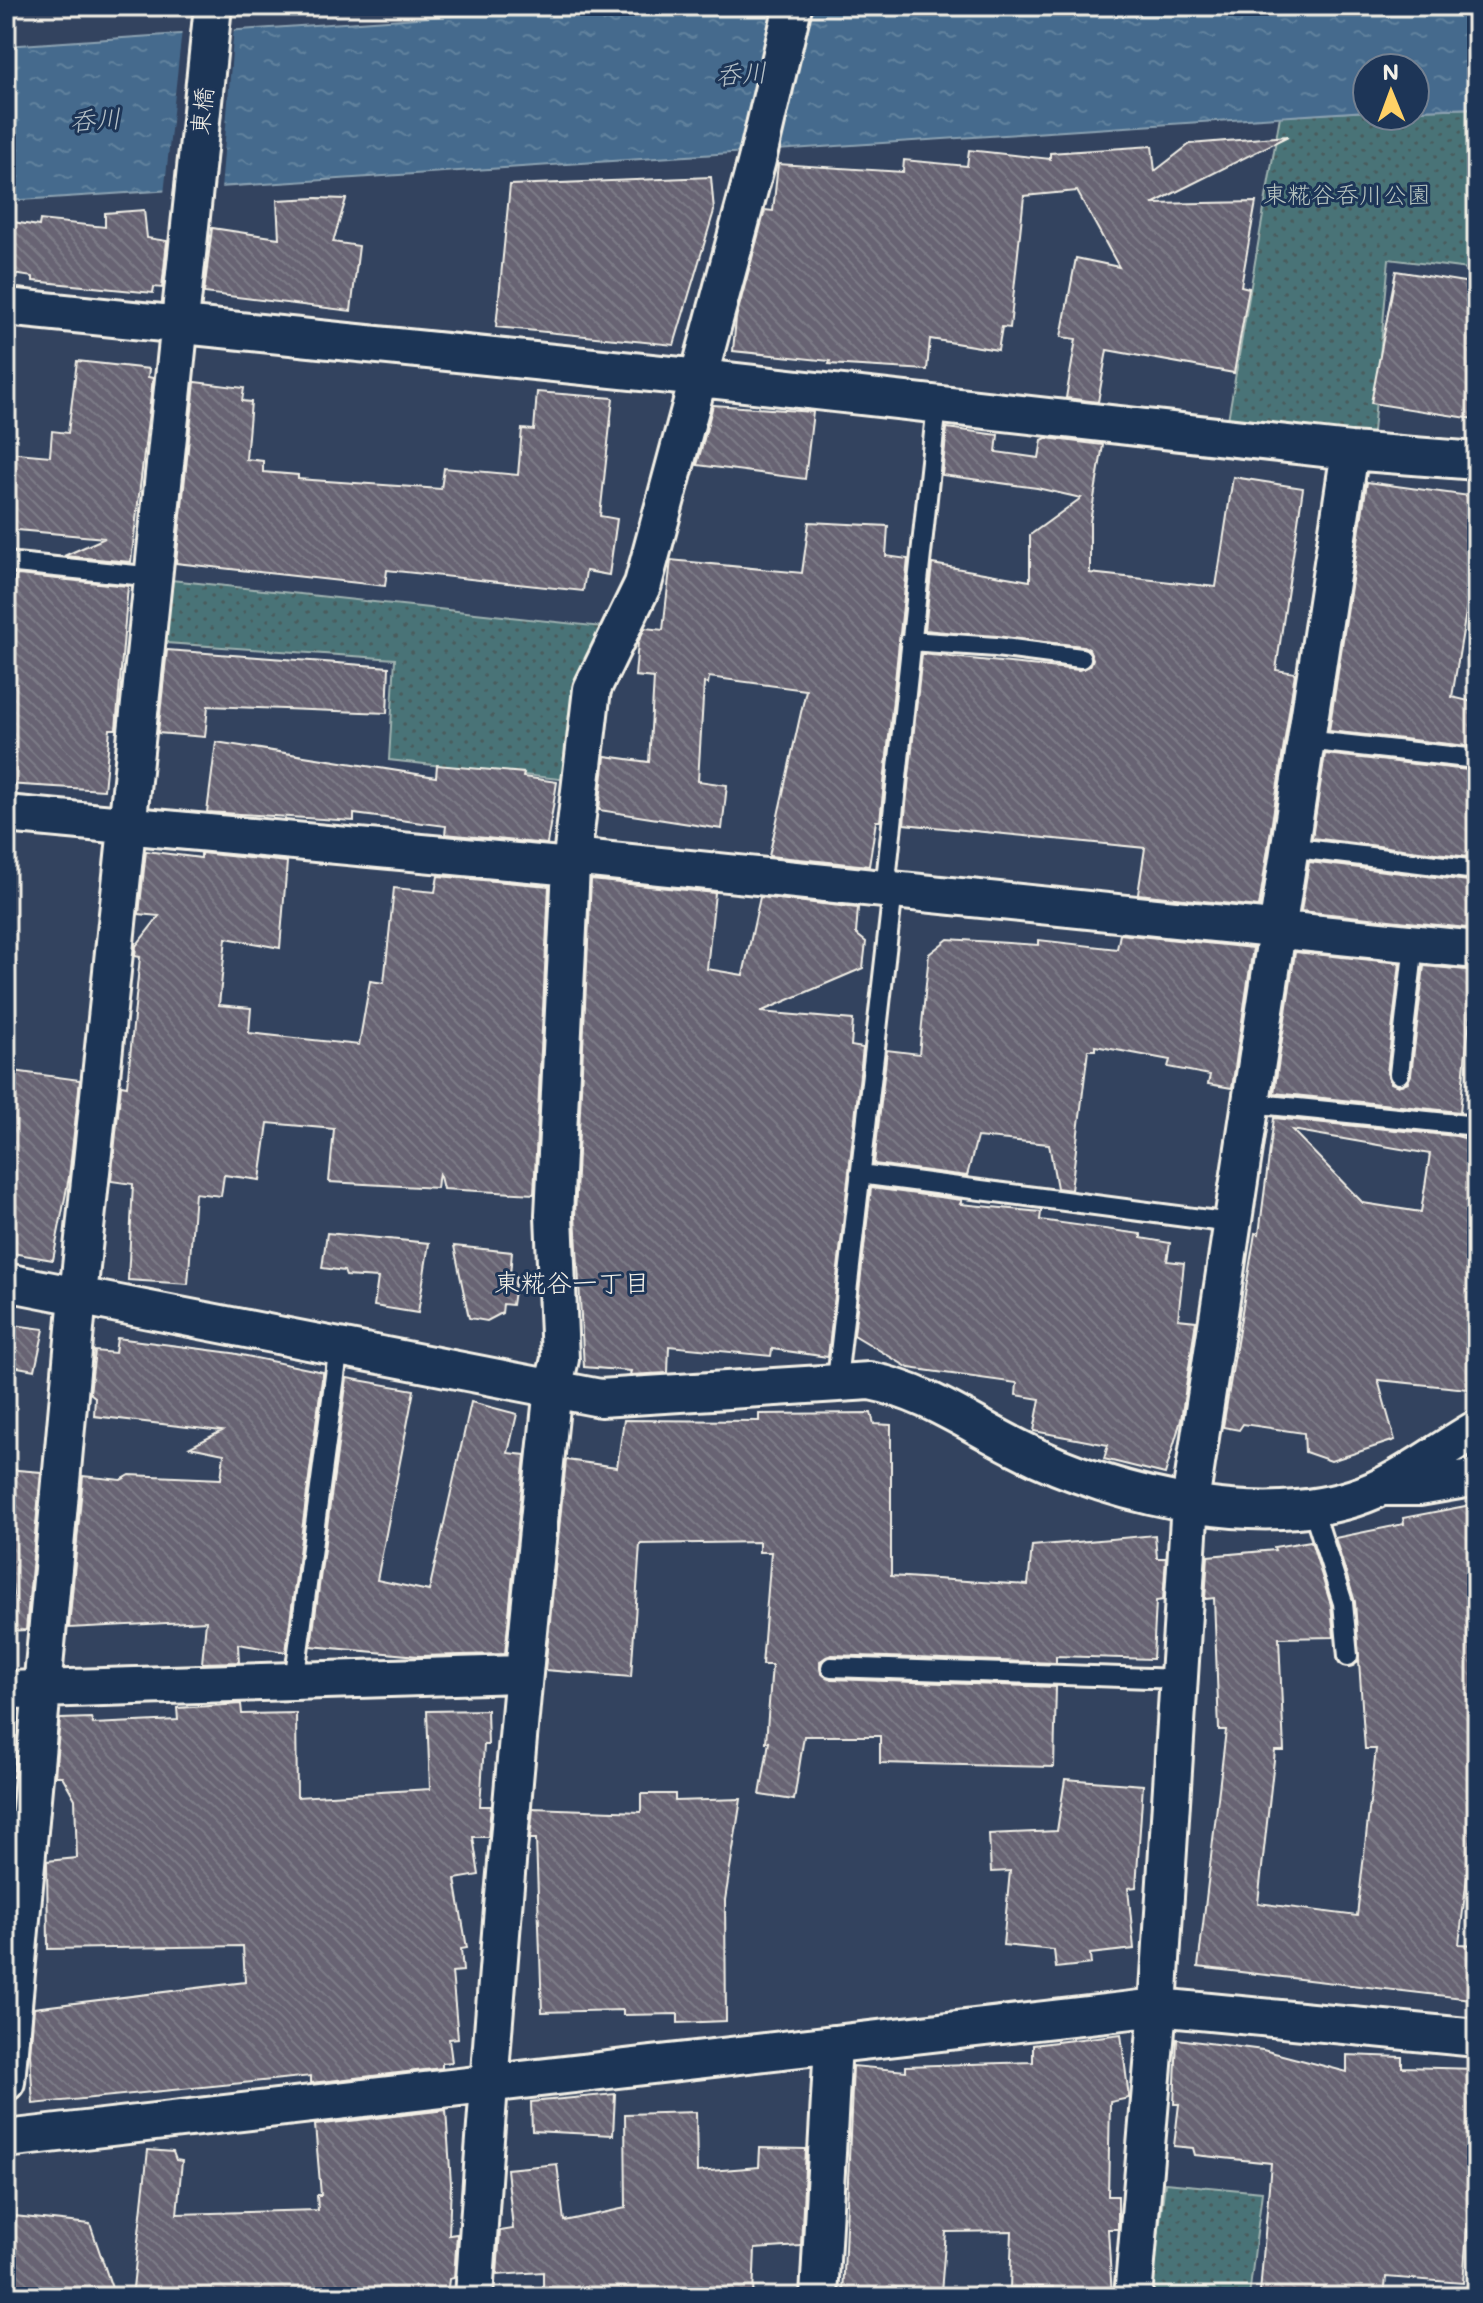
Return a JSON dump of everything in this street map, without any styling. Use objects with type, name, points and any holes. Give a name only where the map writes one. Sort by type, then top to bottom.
[{"type":"street","points":[[474,2297],[522,1674],[553,1388],[560,1359],[554,1215],[571,862],[592,689],[643,584],[757,160],[793,6]]},
{"type":"street","name":"東橋","points":[[6,2082],[78,1296],[212,15]]},
{"type":"street","points":[[6,307],[700,378],[1350,451],[1477,461]]},
{"type":"street","points":[[1133,2297],[1158,2007],[1190,1503],[1350,451]]},
{"type":"street","points":[[6,814],[893,890],[1477,950]]},
{"type":"street","points":[[6,1282],[600,1398],[837,1380],[870,1381],[911,1390],[1020,1449],[1085,1478],[1213,1508],[1313,1509],[1383,1487],[1477,1429]]},
{"type":"street","points":[[1383,1487],[1419,1487],[1477,1477]]},
{"type":"street","points":[[6,1690],[522,1674]]},
{"type":"street","points":[[6,2139],[1158,2007],[1477,2038]]},
{"type":"street","points":[[819,2297],[833,2044]]},
{"type":"lane","points":[[837,1380],[893,890],[887,871],[937,405]]},
{"type":"lane","points":[[6,562],[155,577]]},
{"type":"lane","points":[[910,641],[996,647],[1081,658]]},
{"type":"lane","points":[[1305,740],[1477,759]]},
{"type":"lane","points":[[1288,847],[1477,870]]},
{"type":"lane","points":[[1399,1074],[1414,944]]},
{"type":"lane","points":[[1249,1103],[1477,1126]]},
{"type":"lane","points":[[860,1174],[1231,1223]]},
{"type":"lane","points":[[294,1682],[339,1346]]},
{"type":"lane","points":[[1313,1509],[1343,1603],[1348,1656]]},
{"type":"lane","points":[[831,1667],[977,1675],[1179,1679]]},
{"type":"green space","name":"東糀谷呑川公園","points":[[1477,108],[1477,270],[1389,259],[1371,453],[1225,437],[1280,116],[1351,112],[1351,132],[1431,132],[1431,109]]},
{"type":"green space","points":[[171,580],[603,627],[568,780],[389,760],[395,659],[166,643]]},
{"type":"green space","points":[[1165,2183],[1262,2192],[1249,2297],[1150,2297]]},
{"type":"water","name":"呑川","points":[[591,6],[1477,6],[1477,108],[1431,109],[1431,52],[1351,52],[1351,112],[6,201],[6,46]]},
{"type":"pier","points":[[234,26],[221,190],[164,194],[182,30]]},
{"type":"building","points":[[1288,136],[1152,204],[1256,202],[1241,286],[1249,288],[1234,373],[1107,350],[1098,402],[1066,398],[1076,339],[1061,337],[1076,258],[1119,267],[1077,191],[1024,196],[1010,328],[1002,327],[998,350],[930,339],[927,370],[829,364],[830,361],[733,351],[736,318],[765,210],[773,211],[778,164],[903,172],[904,160],[967,166],[969,150],[1050,159],[1050,153],[1152,146],[1155,171],[1190,144]]},
{"type":"building","points":[[711,177],[714,211],[674,345],[496,327],[510,185]]},
{"type":"building","points":[[346,199],[333,242],[359,246],[351,311],[204,293],[212,228],[279,238],[277,200]]},
{"type":"building","points":[[144,210],[147,238],[167,241],[162,288],[154,287],[153,293],[33,281],[33,277],[6,273],[6,221],[39,226],[40,220],[105,227],[105,213]]},
{"type":"building","points":[[1396,271],[1477,284],[1477,416],[1474,419],[1371,403]]},
{"type":"building","points":[[77,361],[149,369],[148,377],[153,378],[131,562],[64,556],[105,538],[6,529],[6,452],[50,456],[52,431],[68,433]]},
{"type":"building","points":[[195,382],[244,388],[242,401],[251,402],[246,459],[263,461],[263,472],[298,475],[298,479],[441,489],[444,468],[518,475],[522,429],[534,430],[537,392],[613,398],[600,516],[617,519],[609,575],[586,571],[583,591],[387,570],[385,586],[176,563]]},
{"type":"building","points":[[713,405],[813,412],[805,479],[697,465]]},
{"type":"building","points":[[947,428],[998,435],[996,452],[1039,458],[1042,440],[1046,438],[1103,445],[1090,522],[1090,573],[1216,587],[1233,477],[1303,488],[1276,670],[1295,673],[1259,907],[1138,894],[1145,848],[904,824],[922,654],[1079,670],[1090,666],[1093,659],[1089,649],[1083,646],[925,630],[932,564],[1030,581],[1030,535],[1081,498],[1037,488],[942,475]]},
{"type":"building","points":[[1367,482],[1477,497],[1477,546],[1452,697],[1477,703],[1477,747],[1329,731]]},
{"type":"building","points":[[809,522],[888,526],[886,556],[908,559],[880,821],[876,821],[869,866],[769,856],[806,690],[709,677],[708,684],[704,683],[698,781],[727,785],[722,829],[599,810],[605,756],[649,762],[654,678],[635,676],[638,642],[645,628],[663,630],[671,560],[802,573]]},
{"type":"building","points":[[15,577],[128,586],[116,729],[110,729],[104,790],[6,784],[6,628],[12,629]]},
{"type":"building","points":[[167,650],[389,667],[387,713],[208,706],[205,737],[158,733]]},
{"type":"building","points":[[216,742],[436,777],[437,765],[524,773],[523,777],[557,782],[547,844],[445,834],[446,826],[354,814],[354,821],[207,812]]},
{"type":"building","points":[[1325,754],[1477,771],[1477,858],[1312,838]]},
{"type":"building","points":[[146,851],[201,858],[201,853],[287,862],[280,948],[226,938],[219,1005],[251,1008],[249,1033],[359,1045],[370,981],[384,983],[394,888],[435,892],[438,876],[549,886],[534,1194],[443,1189],[439,1172],[437,1188],[329,1182],[334,1129],[268,1123],[260,1180],[224,1175],[221,1196],[195,1193],[188,1284],[128,1280],[133,1184],[111,1181],[121,1085],[127,1086],[140,957],[135,956],[136,946],[159,916],[139,914]]},
{"type":"building","points":[[1309,862],[1477,882],[1477,929],[1301,911]]},
{"type":"building","points":[[591,880],[715,893],[707,969],[743,975],[760,897],[858,908],[856,934],[866,942],[863,968],[760,1012],[853,1020],[851,1046],[863,1048],[828,1357],[772,1349],[771,1356],[669,1346],[668,1373],[630,1375],[631,1371],[584,1367],[575,1215]]},
{"type":"building","points":[[1120,934],[1253,948],[1232,1088],[1208,1084],[1210,1075],[1168,1067],[1170,1060],[1095,1046],[1095,1050],[1088,1050],[1071,1190],[1057,1188],[1049,1144],[977,1137],[967,1176],[874,1164],[887,1050],[919,1054],[929,954],[948,939],[1039,945],[1039,940],[1117,949]]},
{"type":"building","points":[[1295,952],[1400,963],[1387,1073],[1391,1083],[1398,1086],[1408,1082],[1411,1075],[1424,966],[1477,971],[1477,996],[1473,995],[1469,1021],[1460,1112],[1274,1093]]},
{"type":"building","points":[[6,1070],[80,1080],[69,1177],[53,1260],[6,1252]]},
{"type":"building","points":[[1274,1118],[1456,1136],[1477,1141],[1477,1390],[1378,1380],[1395,1440],[1331,1461],[1305,1452],[1304,1433],[1243,1424],[1239,1430],[1223,1427],[1255,1233],[1259,1234]],"holes":[[[1292,1130],[1430,1154],[1421,1212],[1363,1203]]]},
{"type":"building","points":[[871,1188],[962,1200],[960,1204],[1041,1212],[1040,1220],[1141,1234],[1141,1238],[1170,1243],[1167,1261],[1184,1263],[1178,1319],[1196,1321],[1181,1420],[1165,1474],[1104,1459],[1108,1445],[1034,1431],[1040,1399],[1016,1395],[1017,1383],[909,1368],[854,1335]]},
{"type":"building","points":[[327,1233],[429,1243],[418,1313],[374,1306],[378,1278],[346,1276],[344,1271],[322,1268]]},
{"type":"building","points":[[454,1246],[512,1252],[510,1275],[516,1277],[512,1305],[503,1304],[502,1313],[487,1321],[469,1318]]},
{"type":"building","points":[[6,1324],[44,1329],[35,1370],[6,1365]]},
{"type":"building","points":[[117,1338],[232,1353],[323,1372],[286,1652],[238,1644],[239,1662],[202,1663],[206,1621],[69,1628],[83,1476],[121,1480],[130,1475],[221,1479],[224,1454],[190,1447],[222,1431],[94,1416],[95,1397],[90,1393],[95,1351],[115,1353]]},
{"type":"building","points":[[347,1378],[414,1390],[377,1580],[429,1591],[471,1402],[517,1414],[508,1453],[525,1455],[505,1654],[418,1656],[311,1646]]},
{"type":"building","points":[[871,1413],[874,1424],[891,1425],[891,1576],[1028,1585],[1032,1546],[1155,1535],[1157,1558],[1166,1558],[1163,1600],[1156,1601],[1153,1659],[1056,1656],[1056,1663],[831,1655],[820,1661],[821,1673],[831,1679],[1056,1687],[1054,1767],[880,1763],[880,1736],[804,1736],[794,1800],[760,1795],[769,1742],[766,1742],[772,1665],[762,1665],[771,1552],[759,1552],[759,1542],[640,1544],[631,1677],[545,1670],[566,1460],[617,1467],[624,1420],[759,1421],[759,1414]]},
{"type":"building","points":[[6,1469],[41,1472],[26,1630],[6,1631],[6,1596],[13,1596],[6,1526]]},
{"type":"building","points":[[1471,1505],[1477,1535],[1477,1639],[1471,1640],[1477,1670],[1477,1793],[1459,1944],[1477,1945],[1477,1988],[1473,1988],[1471,1999],[1198,1967],[1226,1730],[1219,1730],[1214,1598],[1205,1599],[1208,1556],[1275,1550],[1274,1547],[1311,1541],[1331,1605],[1334,1637],[1279,1638],[1284,1751],[1275,1751],[1258,1903],[1357,1916],[1376,1749],[1365,1749],[1355,1602],[1335,1538],[1404,1524],[1403,1518]]},
{"type":"building","points":[[241,1704],[242,1714],[296,1713],[297,1797],[430,1789],[427,1711],[487,1710],[488,1745],[484,1745],[480,1806],[491,1806],[488,1837],[473,1837],[479,1875],[455,1879],[467,1948],[461,1949],[463,1971],[452,1972],[458,2038],[449,2039],[452,2062],[442,2063],[442,2068],[311,2083],[311,2076],[33,2104],[30,2054],[34,2008],[245,1982],[243,1946],[48,1949],[47,1861],[77,1858],[75,1799],[62,1776],[55,1776],[60,1719],[91,1718],[93,1724],[178,1720],[177,1708]]},
{"type":"building","points":[[6,1720],[18,1720],[13,1777],[6,1777]]},
{"type":"building","points":[[1065,1779],[1143,1785],[1136,1887],[1128,1888],[1134,1949],[1090,1954],[1091,1964],[1056,1968],[1054,1950],[1003,1945],[1010,1871],[991,1872],[989,1834],[1057,1831]]},
{"type":"building","points":[[641,1794],[675,1794],[675,1801],[741,1799],[725,1900],[726,2021],[678,2023],[678,2014],[623,2015],[623,2010],[542,2012],[536,1839],[530,1839],[533,1808],[641,1812]]},
{"type":"building","points":[[1121,2034],[1129,2098],[1110,2102],[1108,2196],[1118,2196],[1118,2229],[1108,2229],[1112,2297],[1054,2297],[1053,2287],[1010,2288],[1012,2231],[946,2232],[941,2292],[888,2287],[888,2297],[843,2296],[853,2066],[906,2071],[906,2066],[1033,2062],[1033,2045]]},
{"type":"building","points":[[1177,2039],[1263,2050],[1347,2072],[1347,2055],[1402,2057],[1402,2067],[1477,2069],[1477,2239],[1467,2230],[1463,2283],[1386,2277],[1384,2297],[1260,2293],[1271,2163],[1195,2155],[1193,2148],[1174,2146],[1179,2104],[1174,2104]]},
{"type":"building","points":[[615,2094],[613,2135],[532,2131],[531,2102]]},
{"type":"building","points":[[446,2110],[451,2184],[449,2235],[457,2234],[454,2278],[449,2279],[447,2297],[132,2297],[148,2150],[173,2152],[176,2160],[182,2161],[177,2214],[318,2210],[317,2195],[321,2195],[315,2125]]},
{"type":"building","points":[[696,2112],[697,2172],[759,2167],[760,2148],[806,2149],[801,2246],[755,2249],[753,2297],[543,2297],[543,2272],[497,2275],[500,2231],[513,2229],[507,2169],[557,2164],[564,2221],[626,2208],[625,2114]]},
{"type":"building","points":[[14,2216],[90,2224],[115,2297],[6,2297]]},
{"type":"district","name":"東糀谷一丁目","points":[[572,1282]]}]
